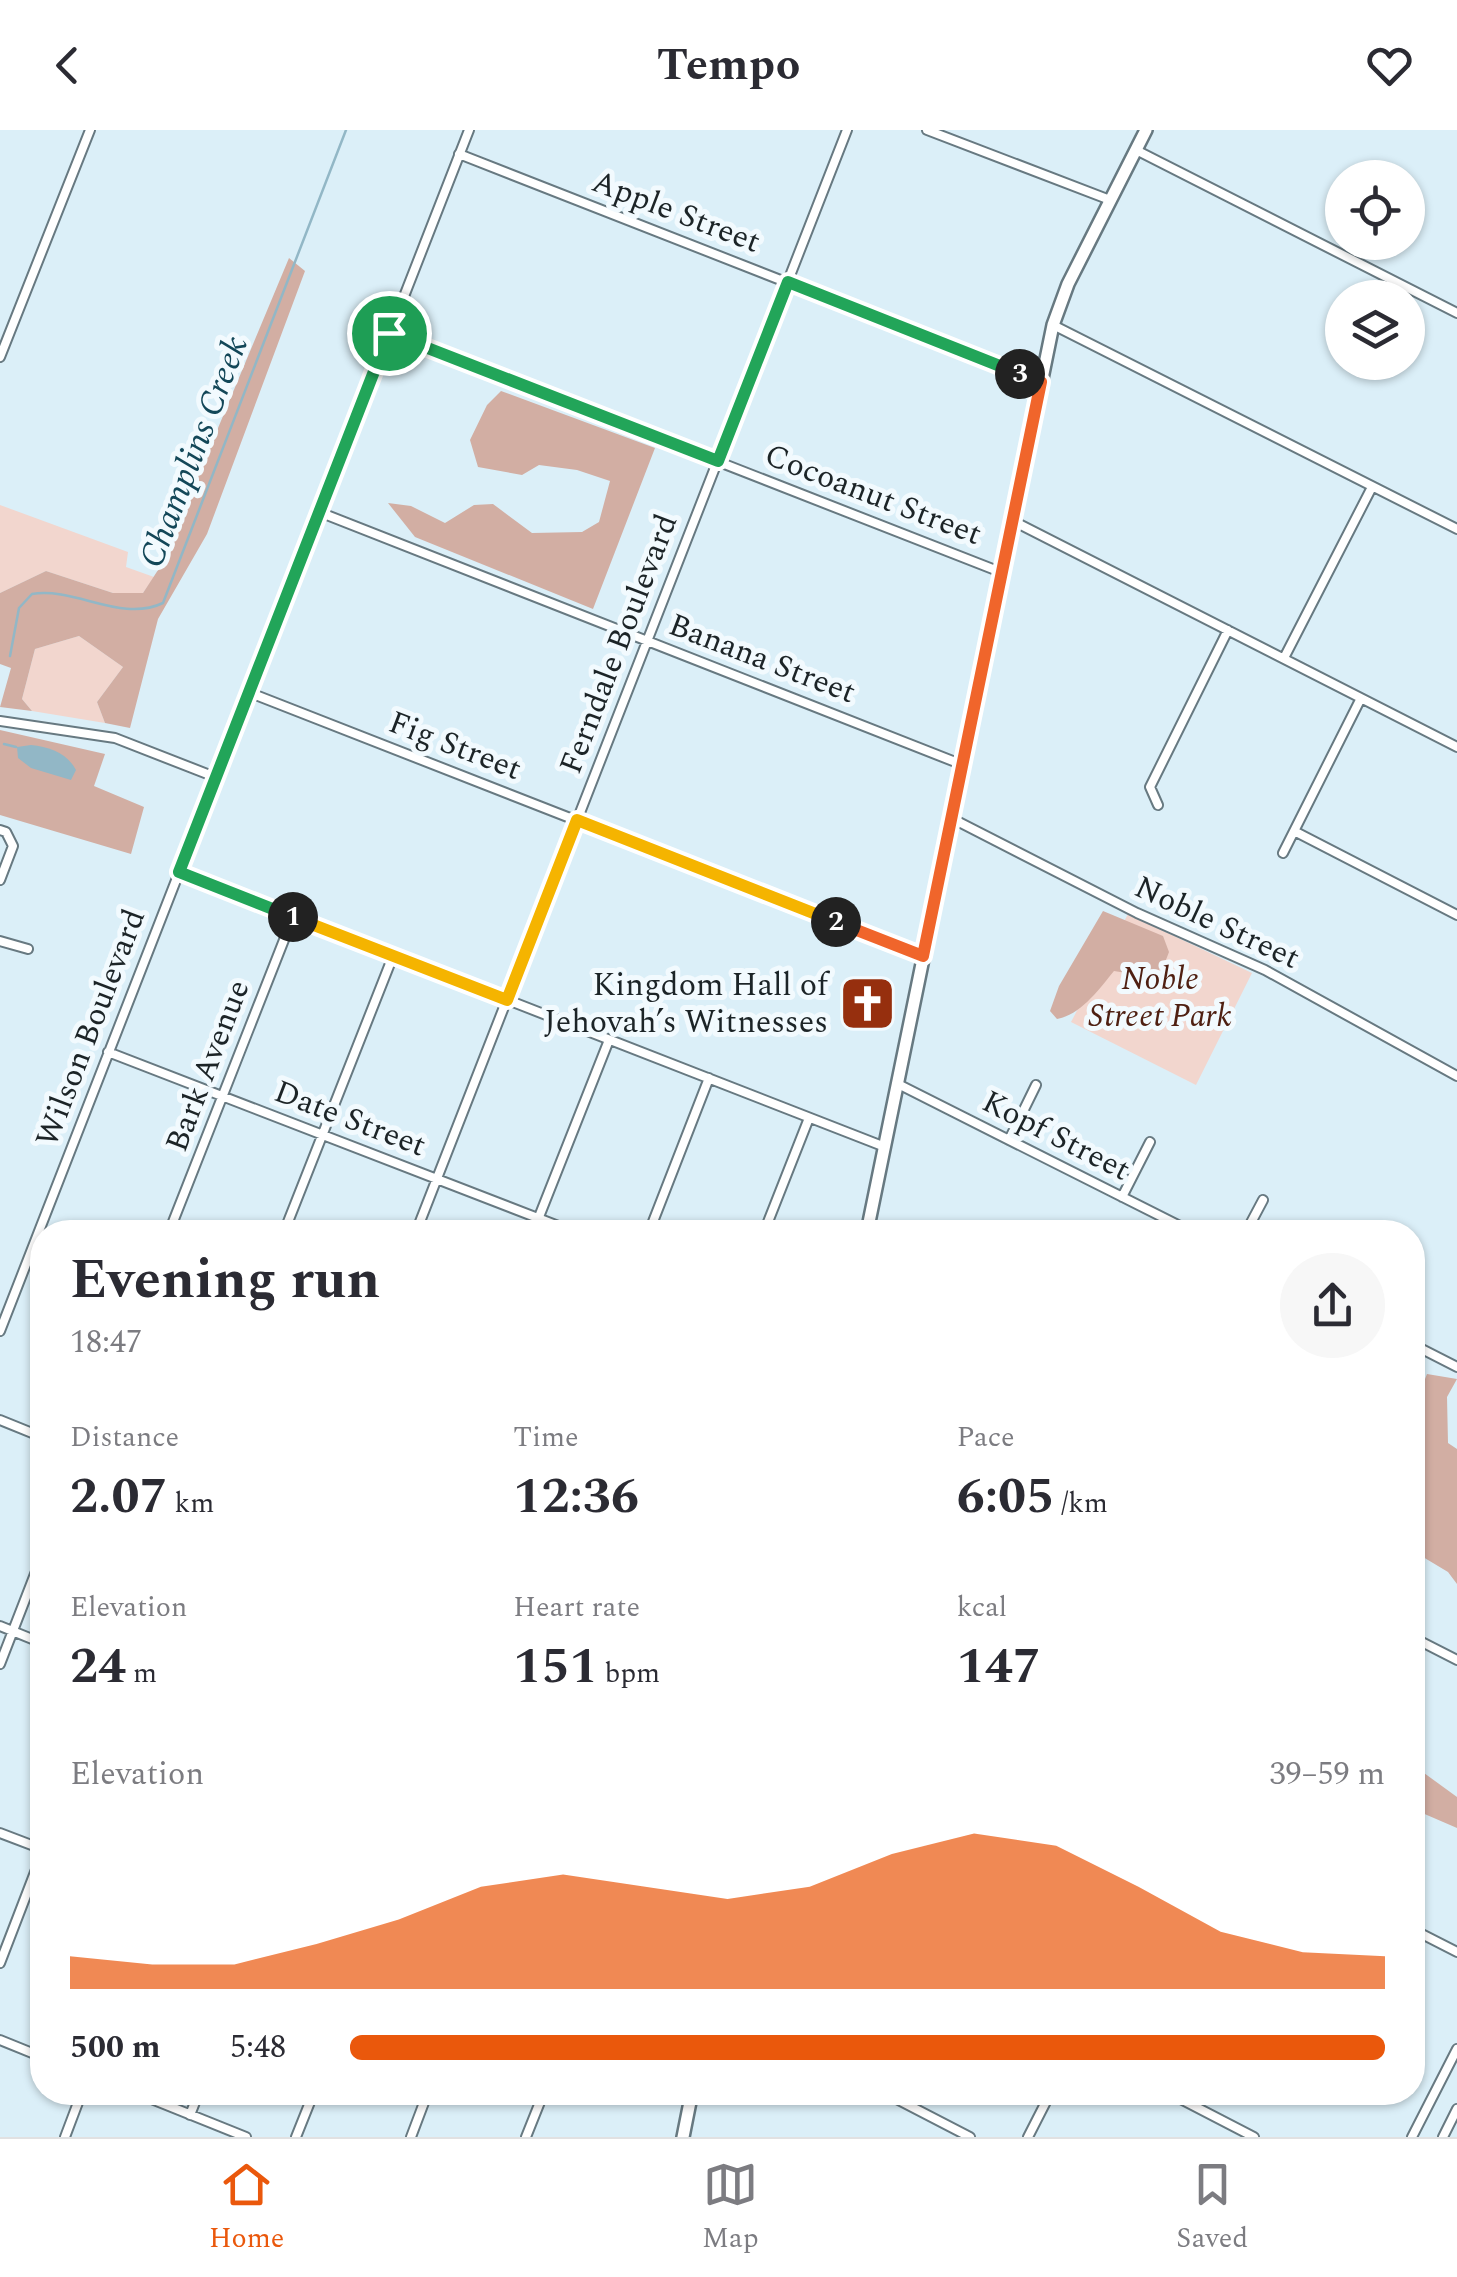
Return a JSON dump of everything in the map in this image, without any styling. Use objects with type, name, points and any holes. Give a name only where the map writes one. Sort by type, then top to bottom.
[{"type":"main road","points":[[870,1220],[1053,325],[1068,284],[1146,130]]},
{"type":"main road","points":[[684,2136],[690,2105]]},
{"type":"street","points":[[0,357],[90,130]]},
{"type":"street","name":"Wilson Boulevard","points":[[46,1220],[468,130]]},
{"type":"street","name":"Ferndale Boulevard","points":[[421,1220],[848,130]]},
{"type":"street","points":[[927,130],[1110,200]]},
{"type":"street","points":[[1136,150],[1457,314]]},
{"type":"street","name":"Apple Street","points":[[459,154],[1041,382]]},
{"type":"street","points":[[1053,325],[1457,530]]},
{"type":"street","name":"Cocoanut Street","points":[[389,333],[1003,573]]},
{"type":"street","points":[[1284,658],[1372,487]]},
{"type":"street","name":"Banana Street","points":[[319,512],[963,765]]},
{"type":"street","name":"Cocoanut Street","points":[[1013,522],[1457,746]]},
{"type":"street","points":[[1158,804],[1150,786],[1228,630]]},
{"type":"street","name":"Fig Street","points":[[248,692],[923,956]]},
{"type":"street","points":[[1283,853],[1362,698]]},
{"type":"street","points":[[0,721],[115,738],[215,778]]},
{"type":"street","name":"Noble Street","points":[[953,819],[1137,913],[1265,970],[1457,1076]]},
{"type":"street","points":[[0,830],[13,846],[0,880]]},
{"type":"street","points":[[1294,832],[1457,915]]},
{"type":"street","points":[[179,872],[885,1147]]},
{"type":"street","name":"Bark Avenue","points":[[174,1220],[292,917]]},
{"type":"street","points":[[0,941],[28,949]]},
{"type":"street","points":[[289,1220],[393,956]]},
{"type":"street","points":[[539,1219],[609,1040]]},
{"type":"street","name":"Date Street","points":[[108,1052],[539,1219]]},
{"type":"street","points":[[654,1220],[709,1078]]},
{"type":"street","name":"Kopf Street","points":[[898,1084],[1168,1220]]},
{"type":"street","points":[[1009,1140],[1036,1085]]},
{"type":"street","points":[[769,1220],[809,1118]]},
{"type":"street","points":[[1122,1197],[1150,1142]]},
{"type":"street","points":[[1252,1220],[1263,1200]]},
{"type":"street","name":"Wilson Boulevard","points":[[0,1330],[30,1259]]},
{"type":"street","points":[[1425,1350],[1457,1366]]},
{"type":"street","points":[[0,1420],[30,1432]]},
{"type":"street","points":[[0,1664],[30,1587]]},
{"type":"street","points":[[0,1626],[30,1637]]},
{"type":"street","points":[[1425,1644],[1457,1660]]},
{"type":"street","points":[[0,1833],[30,1847]]},
{"type":"street","points":[[0,1963],[30,1884]]},
{"type":"street","points":[[1425,1936],[1457,1952]]},
{"type":"street","points":[[0,2040],[30,2052]]},
{"type":"street","points":[[1424,2137],[1413,2134],[1457,2048]]},
{"type":"street","points":[[65,2137],[77,2105]]},
{"type":"street","points":[[166,2105],[246,2137]]},
{"type":"street","points":[[190,2115],[194,2105]]},
{"type":"street","points":[[296,2137],[309,2105]]},
{"type":"street","points":[[411,2137],[423,2105]]},
{"type":"street","points":[[526,2137],[539,2105]]},
{"type":"street","points":[[907,2105],[970,2137]]},
{"type":"street","points":[[1028,2137],[1044,2105]]},
{"type":"street","points":[[1191,2105],[1254,2137]]},
{"type":"street","points":[[1443,2137],[1457,2109]]},
{"type":"green space","points":[[0,505],[128,552],[126,567],[154,577],[143,593],[113,593],[46,571],[0,593]]},
{"type":"green space","points":[[79,636],[123,667],[97,702],[105,723],[32,711],[22,699],[35,649]]},
{"type":"green space","name":"Noble Street Park","points":[[1128,914],[1252,973],[1196,1085],[1071,1022]]},
{"type":"shaded area","points":[[289,258],[305,271],[207,534],[158,619],[130,728],[105,723],[97,702],[123,667],[79,636],[35,649],[22,699],[32,711],[0,707],[11,668],[0,664],[0,593],[46,571],[113,593],[143,593],[160,567]]},
{"type":"shaded area","points":[[501,391],[655,448],[593,609],[415,537],[388,503],[411,506],[445,523],[474,505],[493,504],[532,533],[582,532],[599,522],[610,481],[577,470],[539,465],[522,475],[478,467],[470,440],[487,405]]},
{"type":"shaded area","points":[[0,730],[105,754],[94,786],[144,807],[131,854],[0,815]]},
{"type":"shaded area","points":[[1103,911],[1163,936],[1169,952],[1164,965],[1151,977],[1114,971],[1082,1007],[1057,1019],[1050,1011],[1059,986]]},
{"type":"shaded area","points":[[1427,1374],[1457,1379],[1447,1397],[1448,1443],[1457,1449],[1457,1584],[1448,1572],[1425,1558]]},
{"type":"shaded area","points":[[1425,1774],[1457,1797],[1457,1828],[1425,1814]]},
{"type":"water","points":[[17,747],[51,749],[68,759],[76,770],[71,780],[31,768],[18,758]]},
{"type":"waterway","name":"Champlins Creek","points":[[10,656],[19,608],[32,594],[65,595],[131,609],[163,603],[346,130]]},
{"type":"waterway","points":[[4,744],[16,747]]},
{"type":"place","name":"Kingdom Hall of Jehovah’s Witnesses","points":[[867,1003]]},
{"type":"route","points":[[788,282],[1041,382],[923,956],[577,820],[507,1000],[179,872],[389,333],[718,461],[788,282]]}]
